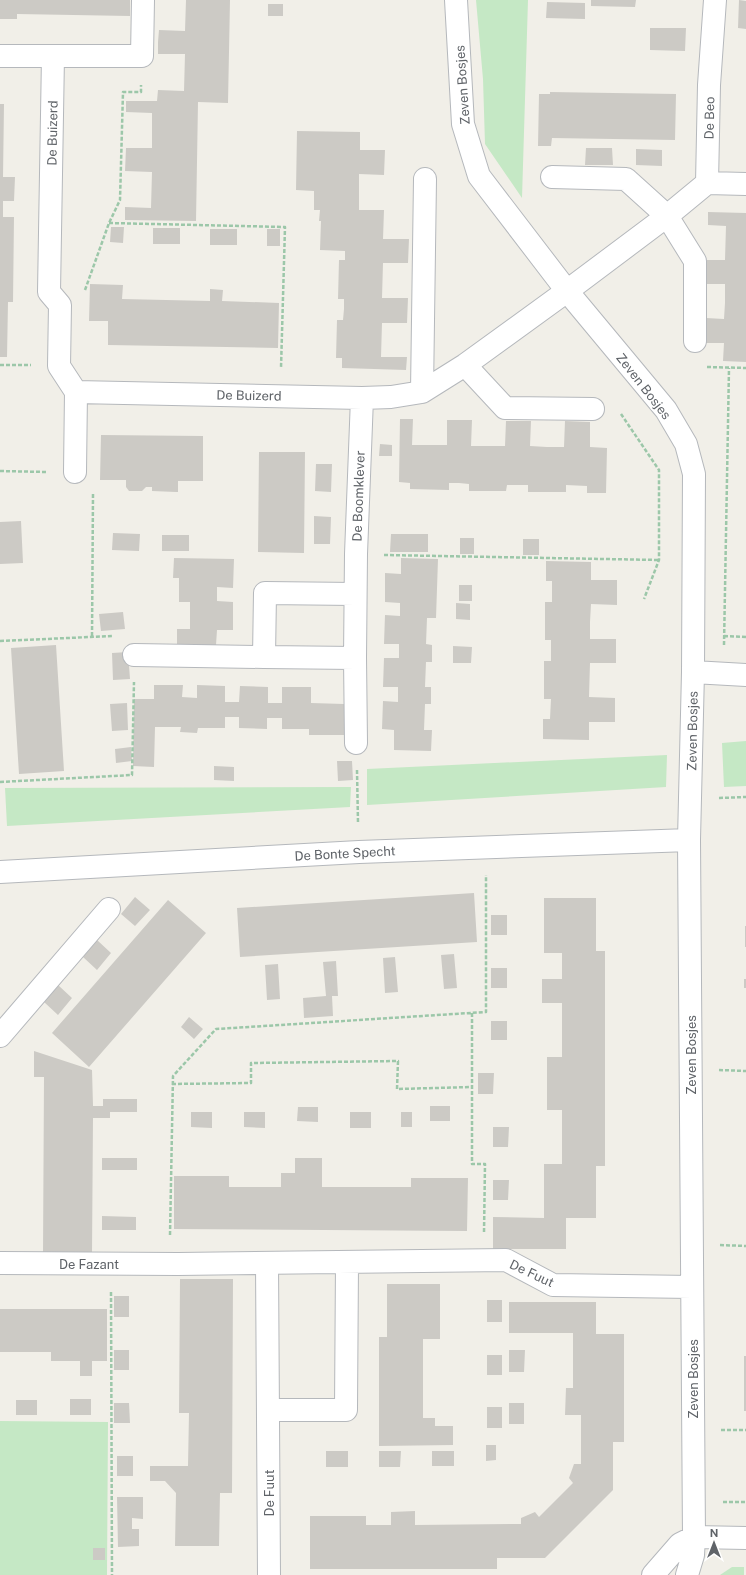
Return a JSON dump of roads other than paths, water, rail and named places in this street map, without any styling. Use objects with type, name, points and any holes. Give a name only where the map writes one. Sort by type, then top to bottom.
[{"type":"street","points":[[0,56],[142,56],[143,0]]},
{"type":"street","name":"Zeven Bosjes","points":[[456,0],[463,124],[479,176],[567,291],[666,410],[686,444],[694,474],[693,672],[689,840],[694,1537],[693,1555],[686,1575]]},
{"type":"street","name":"De Beo","points":[[707,183],[709,85],[715,0]]},
{"type":"street","name":"De Buizerd","points":[[53,56],[49,292],[60,305],[59,366],[76,392],[362,398],[391,397],[422,392],[465,365],[567,291]]},
{"type":"street","points":[[552,177],[626,178],[666,216],[695,261],[695,341]]},
{"type":"street","points":[[422,392],[425,179]]},
{"type":"street","points":[[567,291],[707,183],[746,184]]},
{"type":"street","points":[[465,365],[505,408],[593,409]]},
{"type":"street","points":[[75,472],[76,392]]},
{"type":"street","name":"De Boomklever","points":[[356,742],[354,658],[355,594],[362,398]]},
{"type":"street","points":[[264,657],[266,593],[355,594]]},
{"type":"street","points":[[134,655],[354,658]]},
{"type":"street","points":[[693,672],[746,675]]},
{"type":"street","name":"De Bonte Specht","points":[[0,872],[359,852],[689,840]]},
{"type":"street","points":[[0,1036],[109,909]]},
{"type":"street","name":"De Fuut","points":[[173,1264],[506,1260],[553,1285],[692,1287]]},
{"type":"street","name":"De Fazant","points":[[0,1263],[173,1264]]},
{"type":"street","name":"De Fuut","points":[[268,1263],[269,1575]]},
{"type":"street","points":[[269,1410],[346,1410],[347,1263]]},
{"type":"street","points":[[653,1575],[680,1544],[694,1537],[746,1538]]}]
